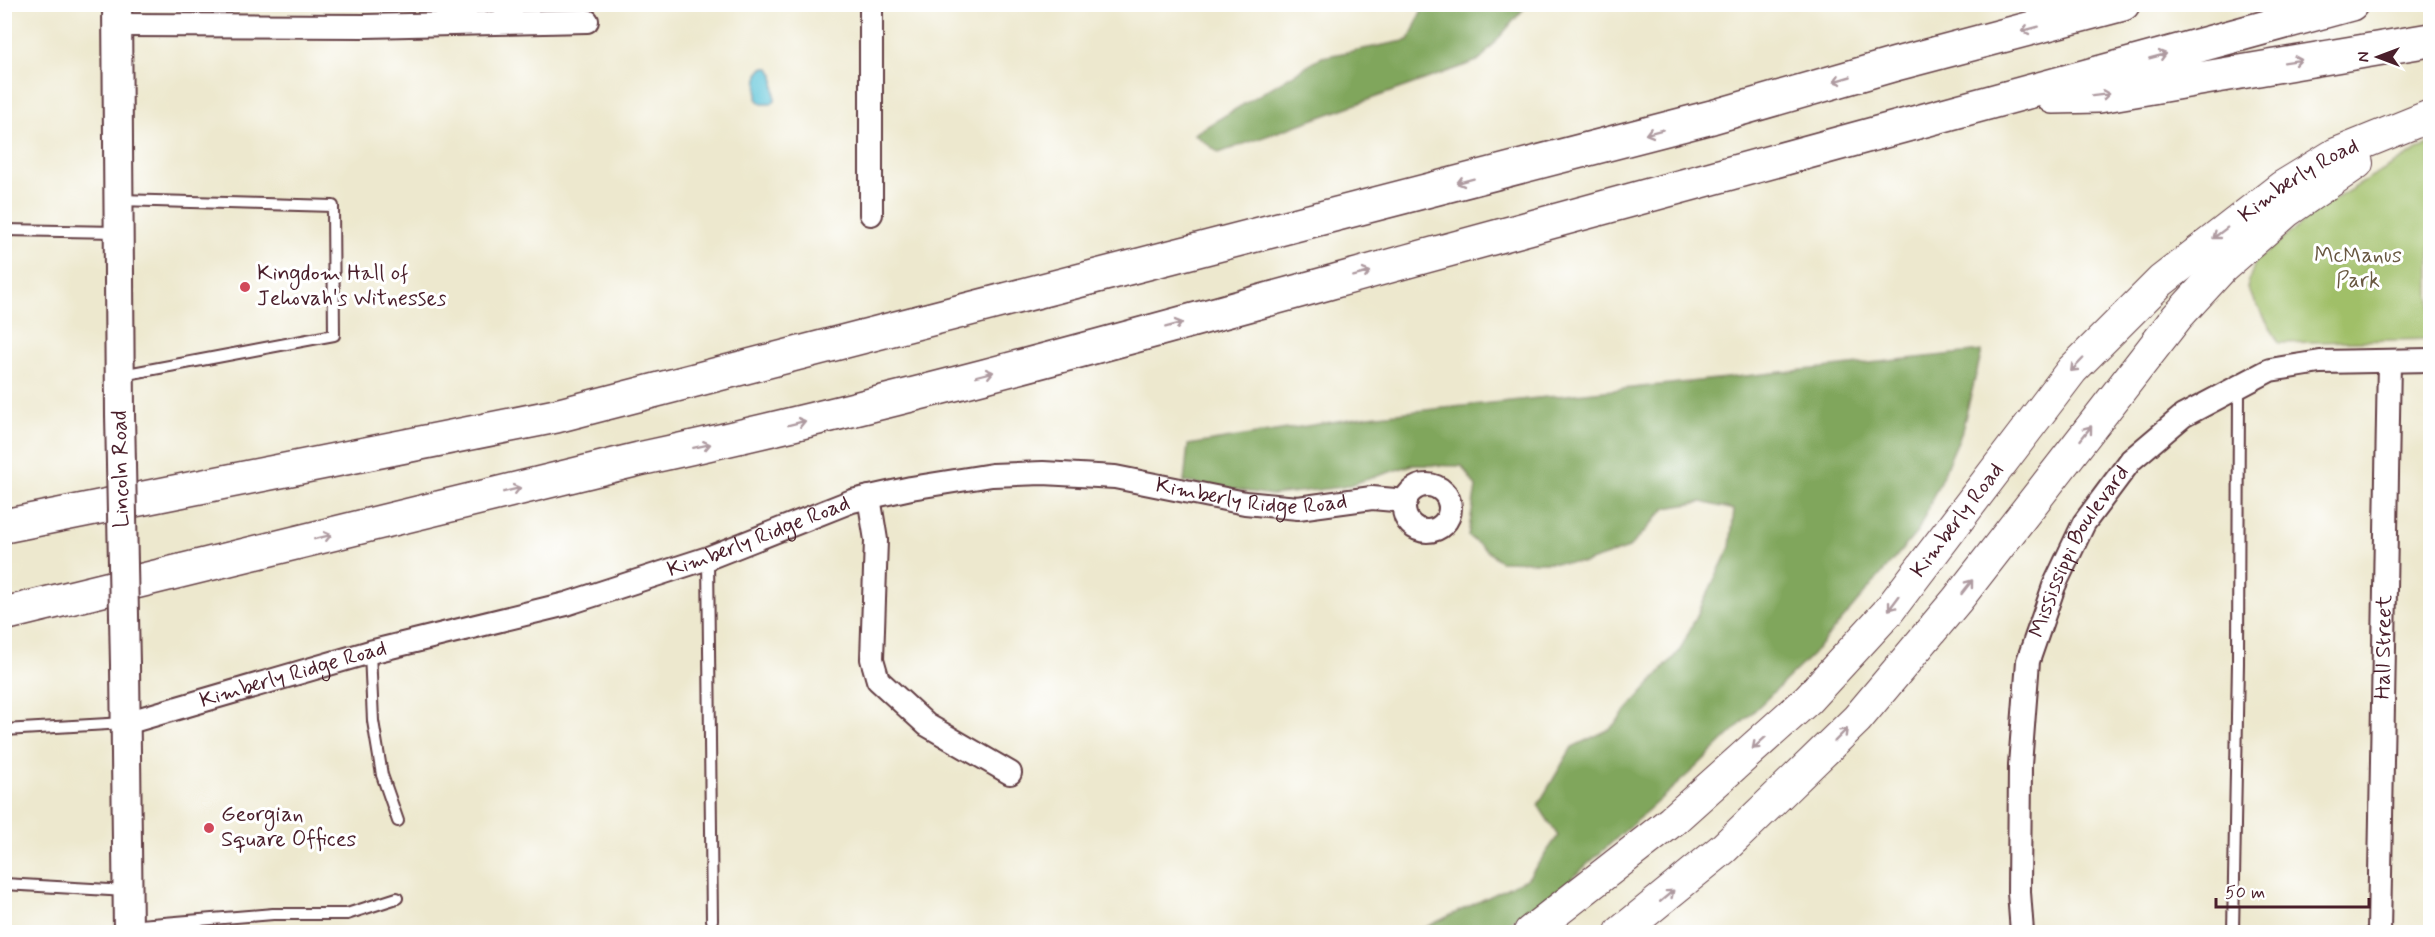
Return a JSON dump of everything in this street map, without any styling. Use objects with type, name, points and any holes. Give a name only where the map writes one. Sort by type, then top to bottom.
[{"type":"highway","points":[[4,614],[627,462],[740,437],[1159,330],[2001,98],[2352,4]]},
{"type":"highway","points":[[4,526],[556,416],[1700,120],[1896,64],[2116,6]]},
{"type":"highway","points":[[2001,98],[2099,96],[2430,40]]},
{"type":"highway","points":[[4,519],[41,519]]},
{"type":"highway","points":[[4,600],[266,551]]},
{"type":"main road","name":"Kimberly Road","points":[[1530,933],[1672,821],[1808,699],[1887,613],[2072,370],[2161,281],[2282,187],[2336,154],[2430,116]]},
{"type":"main road","name":"Kimberly Road","points":[[1621,933],[1724,848],[1857,719],[1957,600],[2177,317],[2222,268],[2288,211],[2339,177],[2396,130]]},
{"type":"street","points":[[871,214],[872,4]]},
{"type":"street","points":[[118,15],[366,26],[587,21]]},
{"type":"street","name":"Lincoln Road","points":[[118,15],[119,375],[128,929]]},
{"type":"street","name":"Mississippi Boulevard","points":[[2022,933],[2019,892],[2020,765],[2028,661],[2054,586],[2084,523],[2132,460],[2182,416],[2270,370],[2320,362],[2430,360]]},
{"type":"street","name":"Hall Street","points":[[2379,933],[2389,361]]},
{"type":"street","name":"Kimberly Ridge Road","points":[[126,723],[370,652],[566,603],[708,558],[852,501],[992,475],[1043,473],[1114,477],[1245,502],[1298,508],[1372,498],[1406,501]]},
{"type":"street","points":[[868,497],[876,540],[872,659],[878,680],[927,725],[1010,773]]},
{"type":"lane","points":[[118,200],[333,206],[334,229],[334,336],[119,375]]},
{"type":"lane","points":[[4,230],[118,232]]},
{"type":"lane","points":[[2233,933],[2238,663],[2239,385]]},
{"type":"lane","points":[[708,558],[712,920]]},
{"type":"lane","points":[[370,652],[373,722],[382,775],[398,821]]},
{"type":"lane","points":[[4,730],[126,723]]},
{"type":"lane","points":[[4,884],[127,891]]},
{"type":"lane","points":[[128,929],[273,914],[347,914],[397,898]]},
{"type":"green space","points":[[1424,5],[1527,5],[1480,60],[1219,153],[1194,134],[1322,57],[1409,40]]},
{"type":"green space","name":"McManus Park","points":[[2430,143],[2430,339],[2279,343],[2247,288],[2255,262],[2321,207]]},
{"type":"green space","points":[[1982,351],[1961,434],[1918,531],[1812,655],[1694,769],[1553,895],[1494,932],[1416,932],[1528,878],[1558,836],[1538,805],[1572,747],[1610,729],[1680,650],[1730,547],[1734,510],[1702,502],[1666,508],[1629,548],[1584,563],[1500,561],[1468,536],[1476,487],[1462,466],[1412,465],[1343,487],[1272,495],[1184,482],[1188,445],[1369,416]]},
{"type":"water","points":[[763,68],[770,68],[774,75],[775,100],[771,104],[762,104],[757,100],[758,74]]},
{"type":"place","name":"Kingdom Hall of Jehovah's Witnesses","points":[[245,287]]},
{"type":"place","name":"Georgian Square Offices","points":[[209,828]]}]
